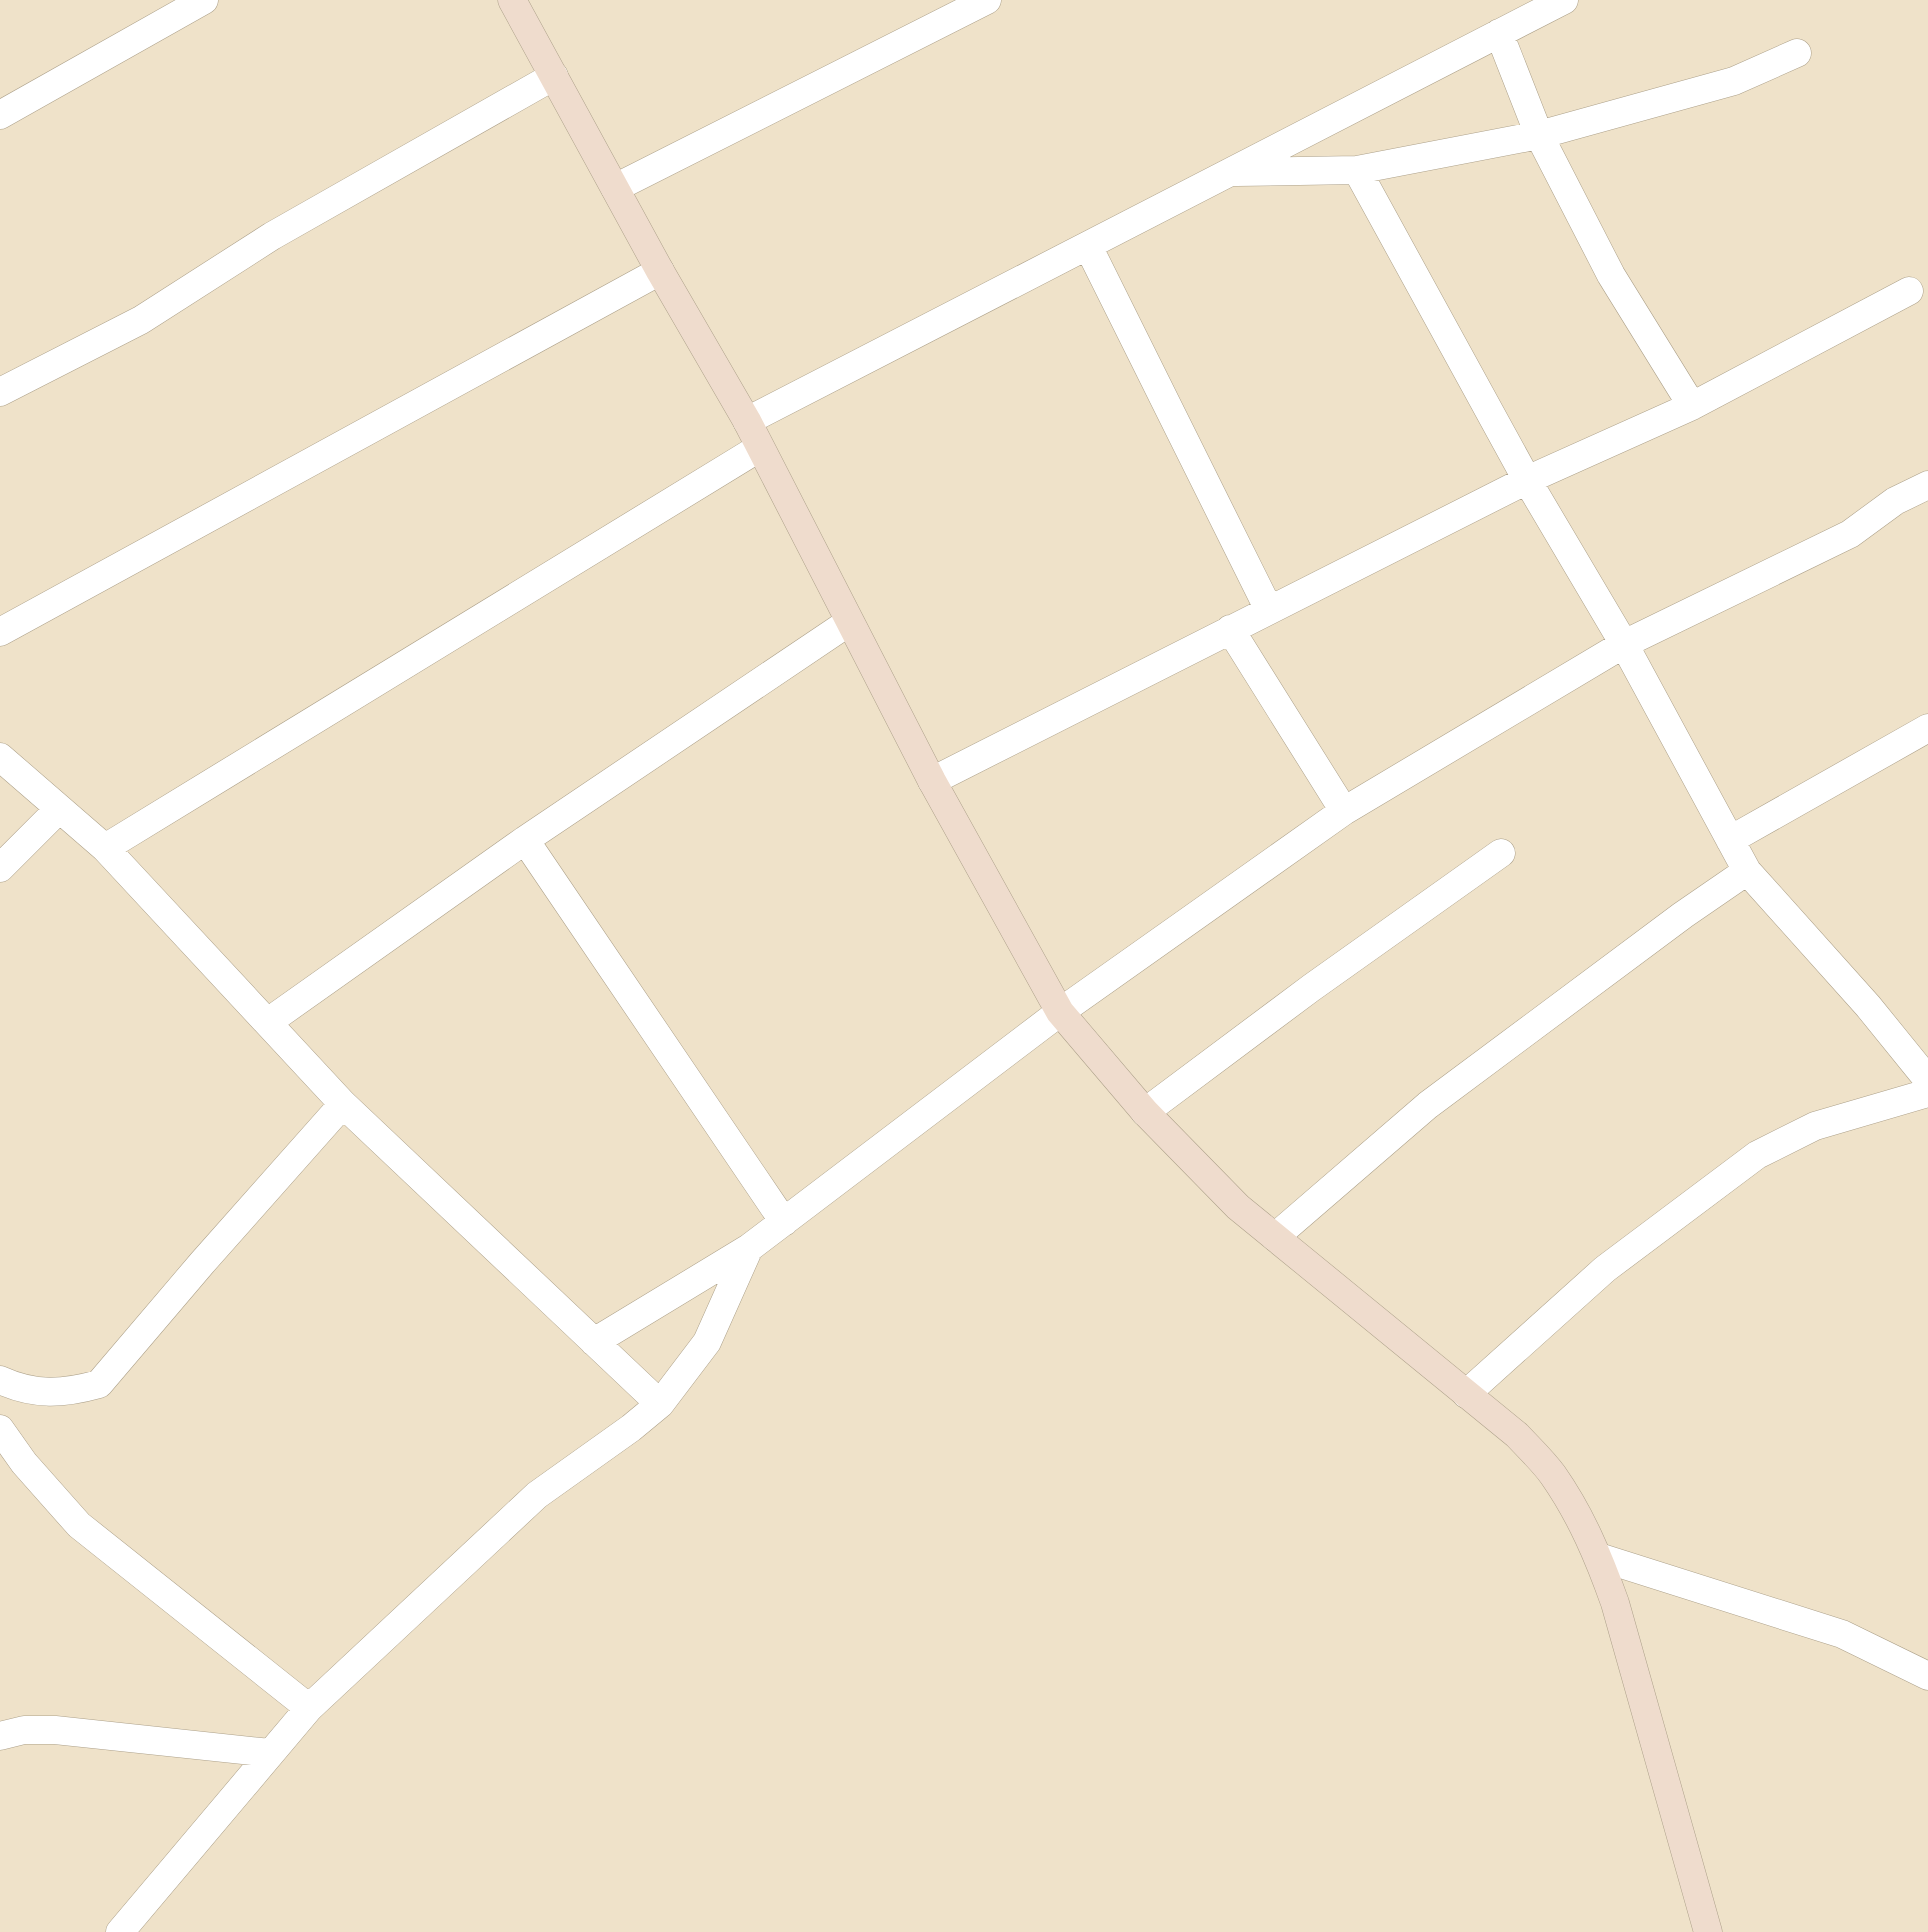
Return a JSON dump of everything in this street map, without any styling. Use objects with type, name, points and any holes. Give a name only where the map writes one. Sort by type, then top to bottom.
[{"type":"street","points":[[0,115],[204,0]]},
{"type":"street","points":[[512,0],[660,271],[747,421],[932,781],[1060,1012],[1145,1112],[1238,1207],[1516,1435],[1552,1474],[1580,1517],[1599,1557],[1615,1603],[1708,1932]]},
{"type":"street","points":[[615,188],[987,0]]},
{"type":"street","points":[[747,421],[1564,0]]},
{"type":"street","points":[[1499,33],[1539,135],[1611,275],[1692,406]]},
{"type":"street","points":[[1230,172],[1357,170],[1539,135],[1734,81],[1797,53]]},
{"type":"street","points":[[0,392],[141,320],[272,236],[554,76]]},
{"type":"street","points":[[1357,170],[1527,480],[1624,644],[1747,871],[1868,1006],[1928,1080]]},
{"type":"street","points":[[1088,246],[1269,610]]},
{"type":"street","points":[[0,632],[660,271]]},
{"type":"street","points":[[932,781],[1527,480],[1692,406],[1909,291]]},
{"type":"street","points":[[105,848],[760,448]]},
{"type":"street","points":[[594,1342],[749,1248],[1060,1012],[1344,811],[1624,644],[1850,534],[1895,501],[1928,485]]},
{"type":"street","points":[[268,1022],[525,840],[849,622]]},
{"type":"street","points":[[1230,629],[1344,811]]},
{"type":"street","points":[[1730,840],[1928,728]]},
{"type":"street","points":[[0,757],[105,848],[343,1104],[660,1404]]},
{"type":"street","points":[[0,868],[59,808]]},
{"type":"street","points":[[525,840],[784,1222]]},
{"type":"street","points":[[1145,1112],[1311,988],[1501,853]]},
{"type":"street","points":[[1275,1237],[1428,1105],[1683,915],[1747,871]]},
{"type":"street","points":[[1466,1394],[1606,1269],[1757,1155],[1815,1126],[1928,1093]]},
{"type":"street","points":[[0,1380],[20,1389],[51,1393],[76,1391],[100,1384],[202,1263],[343,1104]]},
{"type":"street","points":[[120,1932],[309,1708],[537,1495],[632,1428],[660,1404],[707,1342],[749,1248]]},
{"type":"street","points":[[0,1429],[24,1463],[79,1525],[309,1708]]},
{"type":"street","points":[[1599,1557],[1842,1634],[1928,1676]]},
{"type":"street","points":[[0,1736],[24,1730],[55,1730],[270,1753]]}]
